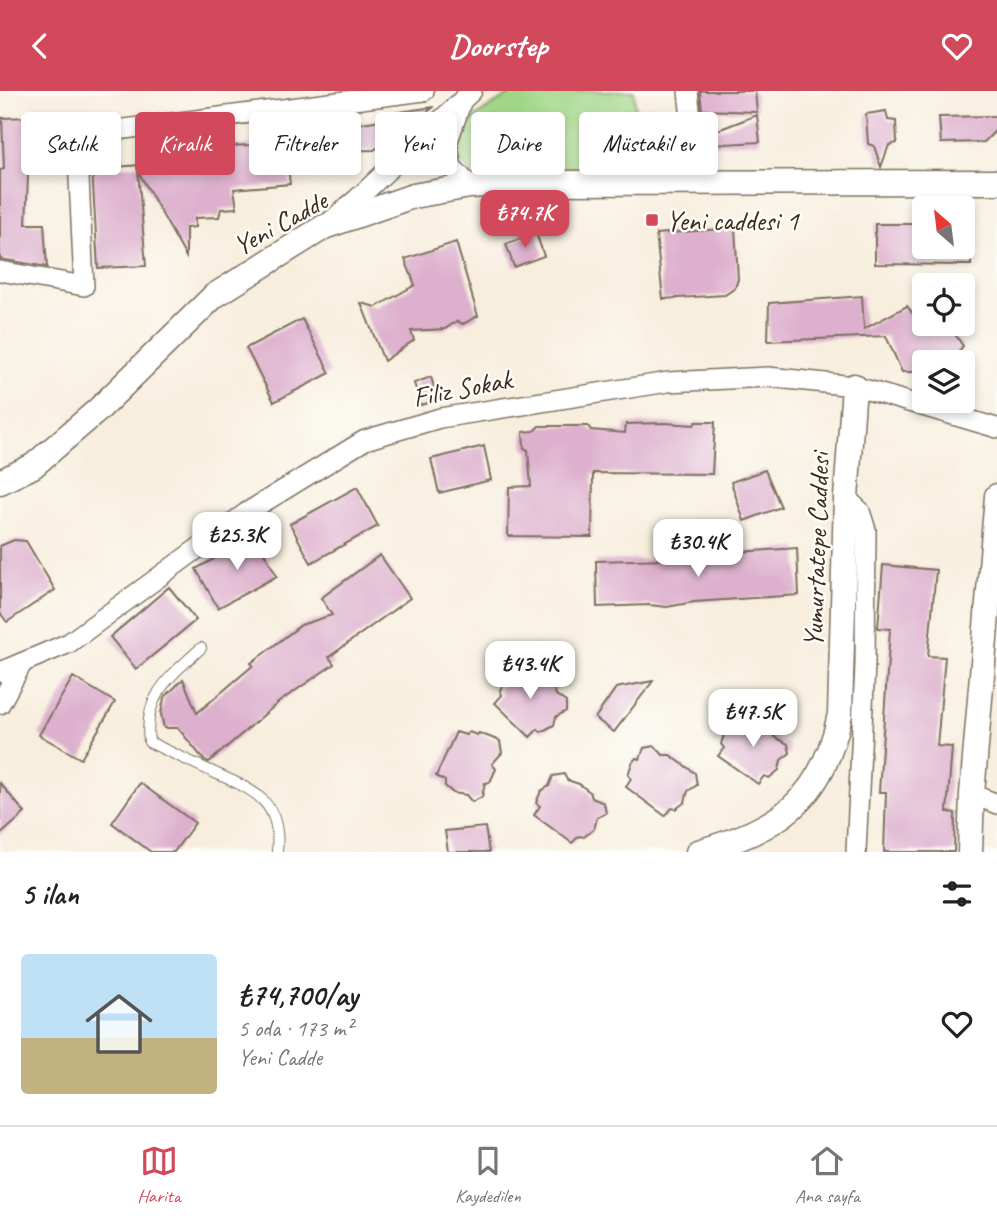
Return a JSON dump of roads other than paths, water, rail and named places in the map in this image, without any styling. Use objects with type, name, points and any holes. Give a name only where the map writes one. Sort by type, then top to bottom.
[{"type":"street","points":[[0,271],[84,286],[77,135],[424,91]]},
{"type":"street","points":[[470,186],[452,167],[447,144],[458,108],[472,91]]},
{"type":"street","points":[[324,227],[472,91]]},
{"type":"street","points":[[688,91],[698,184]]},
{"type":"street","name":"Yeni Cadde","points":[[0,482],[33,466],[89,418],[214,296],[324,227],[413,196],[470,186],[526,183],[997,181]]},
{"type":"street","name":"Filiz Sokak","points":[[0,672],[69,643],[246,513],[365,440],[440,418],[668,382],[768,377],[854,386],[997,428]]},
{"type":"street","name":"Yumurtatepe Caddesi","points":[[698,852],[755,833],[778,819],[799,801],[814,782],[828,756],[840,714],[846,498],[854,386]]},
{"type":"street","points":[[970,852],[972,794],[997,496]]},
{"type":"street","points":[[846,498],[860,510],[866,530],[865,665],[856,852]]},
{"type":"street","points":[[0,704],[23,663]]},
{"type":"street","points":[[972,794],[997,804]]},
{"type":"lane","points":[[201,649],[168,678],[154,699],[148,721],[149,743],[254,790],[274,818],[277,852]]},
{"type":"place","name":"Yeni caddesi 1","points":[[652,220]]}]
